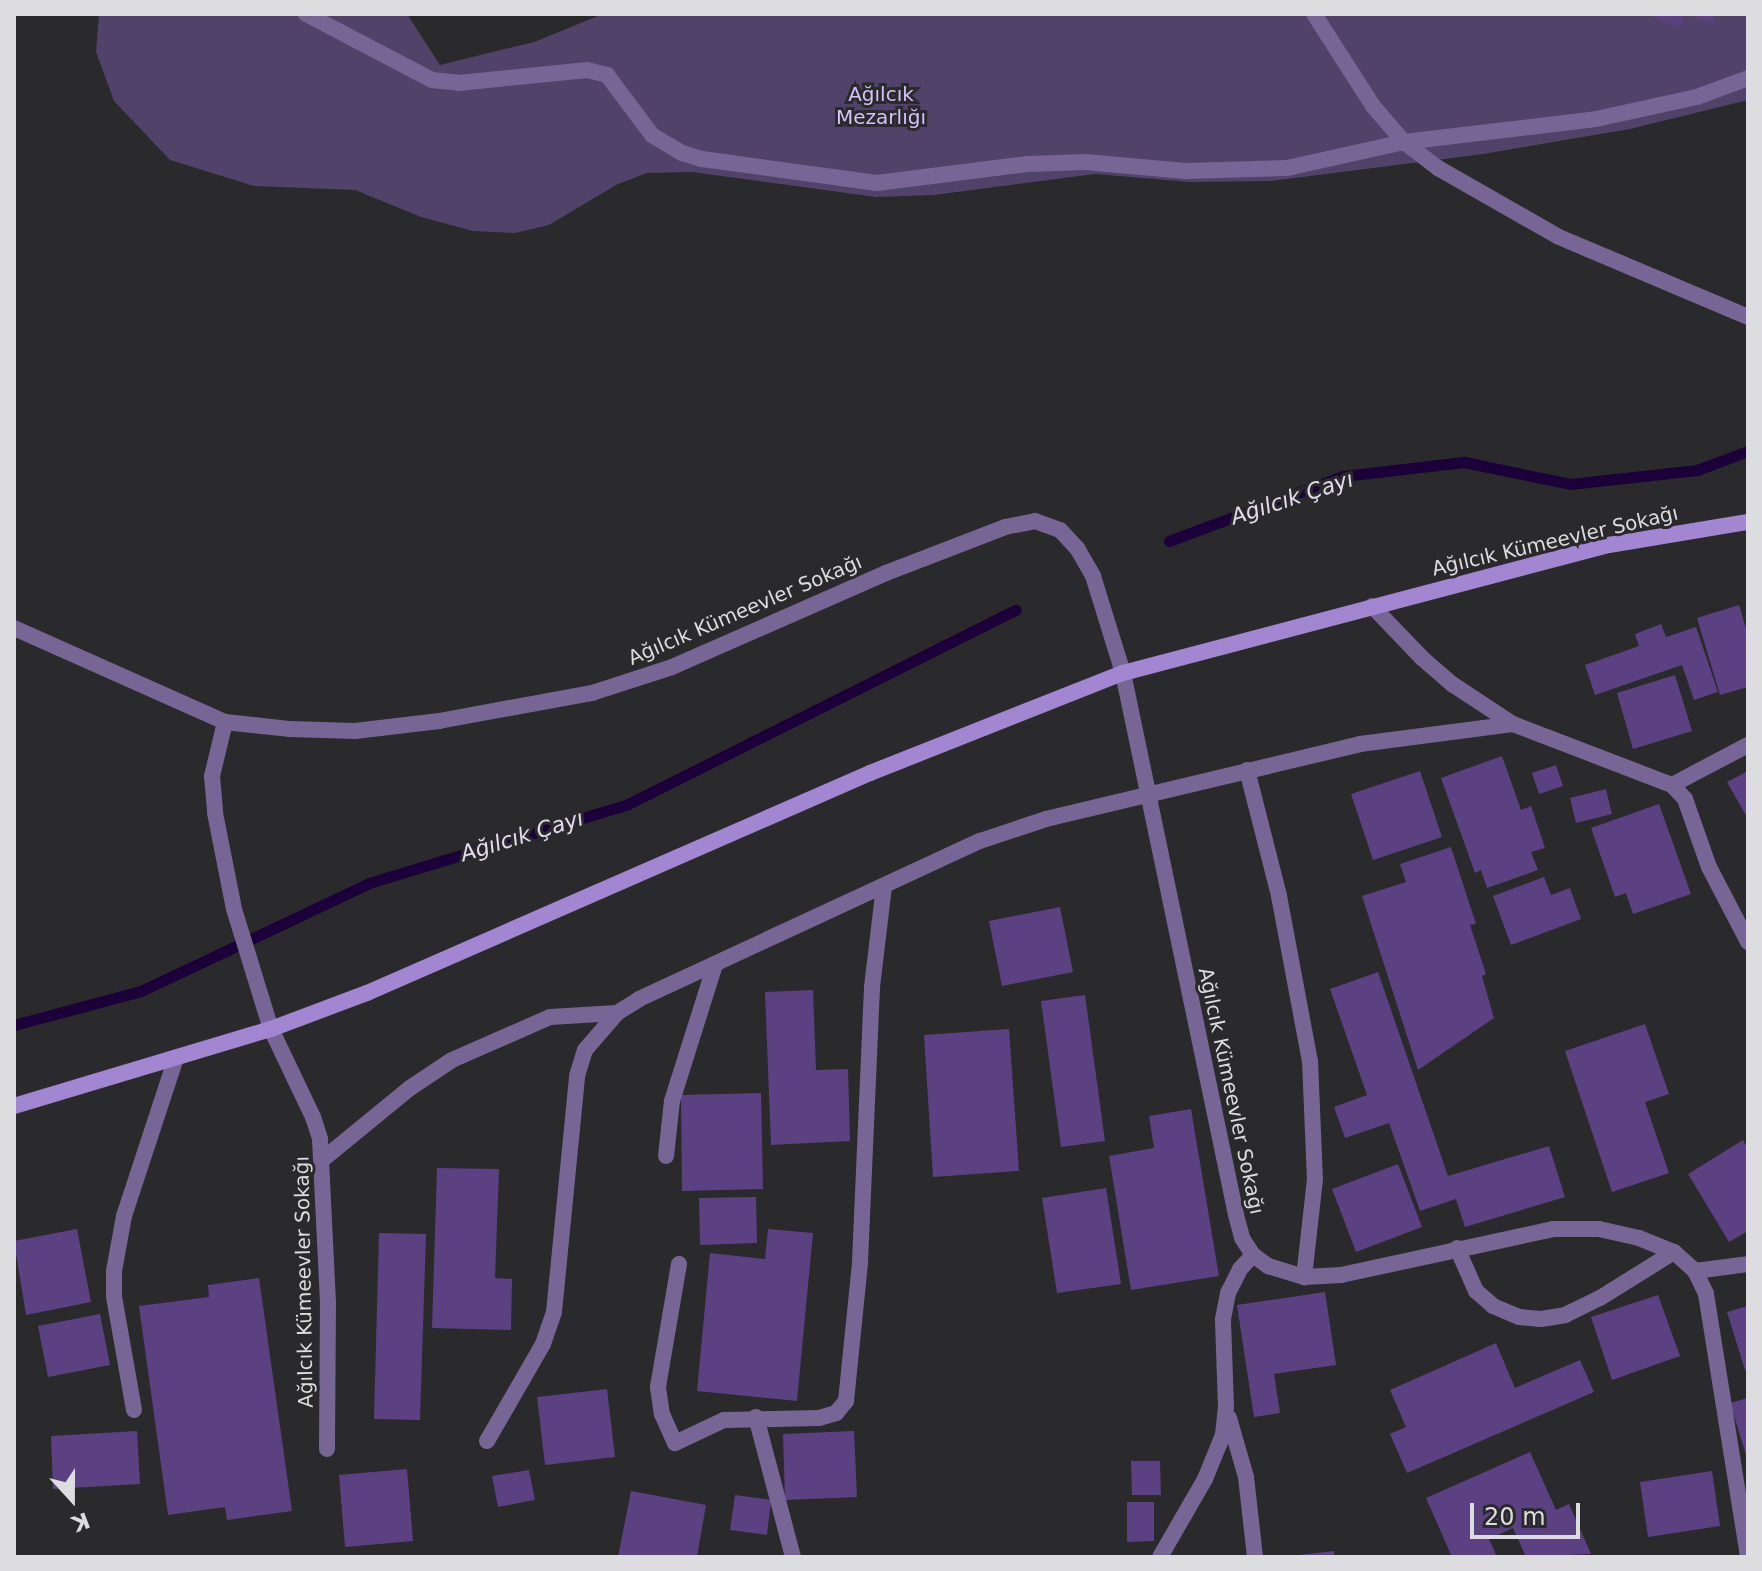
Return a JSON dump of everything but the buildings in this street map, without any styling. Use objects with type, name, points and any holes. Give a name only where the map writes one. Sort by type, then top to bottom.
[{"type":"main road","name":"Ağılcık Kümeevler Sokağı","points":[[14,1106],[271,1029],[432,966],[870,773],[1123,673],[1609,545],[1748,522]]},
{"type":"street","points":[[306,14],[432,80],[459,83],[549,72],[597,72],[607,75],[623,92],[652,135],[682,153],[702,159],[877,183],[1028,164],[1085,162],[1186,171],[1287,168],[1404,142],[1596,119],[1697,97],[1748,78]]},
{"type":"street","points":[[1314,14],[1344,65],[1404,142],[1461,183],[1559,237],[1748,317]]},
{"type":"street","name":"Ağılcık Kümeevler Sokağı","points":[[14,628],[225,722],[289,729],[355,731],[439,721],[592,693],[672,667],[1005,527],[1035,521],[1060,530],[1093,576],[1123,673],[1236,1215],[1242,1238],[1253,1255]]},
{"type":"street","points":[[1372,606],[1452,684],[1513,724],[1672,785],[1685,799],[1709,867],[1748,942]]},
{"type":"street","points":[[225,722],[212,776],[215,813],[234,909],[271,1029]]},
{"type":"street","points":[[487,1441],[543,1344],[554,1312],[577,1076],[585,1050],[597,1031],[617,1013],[980,841],[1088,806],[1360,744],[1513,724]]},
{"type":"street","points":[[1672,785],[1748,745]]},
{"type":"street","points":[[1247,770],[1279,896],[1310,1061],[1316,1167],[1304,1277]]},
{"type":"street","points":[[679,1264],[658,1387],[662,1414],[675,1443],[724,1420],[819,1418],[836,1413],[846,1401],[861,1246],[872,987],[884,887]]},
{"type":"street","points":[[666,1156],[672,1101],[715,965]]},
{"type":"street","points":[[322,1160],[410,1088],[452,1060],[550,1017],[617,1013]]},
{"type":"street","name":"Ağılcık Kümeevler Sokağı","points":[[271,1029],[313,1117],[322,1160],[328,1302],[327,1449]]},
{"type":"street","points":[[134,1410],[114,1296],[114,1271],[124,1216],[176,1058]]},
{"type":"street","points":[[1160,1557],[1216,1456],[1226,1407],[1226,1306],[1240,1269],[1253,1255],[1268,1266],[1304,1277],[1341,1275],[1554,1229],[1599,1229],[1639,1238],[1674,1252],[1695,1271],[1706,1294],[1714,1334],[1748,1555],[1736,1557]]},
{"type":"street","points":[[1457,1248],[1476,1291],[1493,1306],[1519,1317],[1541,1319],[1565,1315],[1600,1298],[1674,1252]]},
{"type":"street","points":[[1695,1271],[1748,1264]]},
{"type":"street","points":[[1226,1407],[1246,1477],[1255,1557]]},
{"type":"street","points":[[756,1417],[793,1557]]},
{"type":"green space","name":"Ağılcık Mezarlığı","points":[[99,14],[407,14],[440,65],[534,42],[603,14],[1748,14],[1748,100],[1630,129],[1483,154],[1271,181],[1190,182],[1095,174],[934,195],[876,197],[692,172],[647,173],[616,185],[549,225],[515,233],[473,231],[421,217],[355,190],[254,186],[170,160],[114,101],[96,52]]},
{"type":"waterway","name":"Ağılcık Çayı","points":[[1169,541],[1343,476],[1464,462],[1570,484],[1697,470],[1748,451]]},
{"type":"waterway","name":"Ağılcık Çayı","points":[[14,1025],[141,991],[369,883],[626,805],[1016,610]]}]
